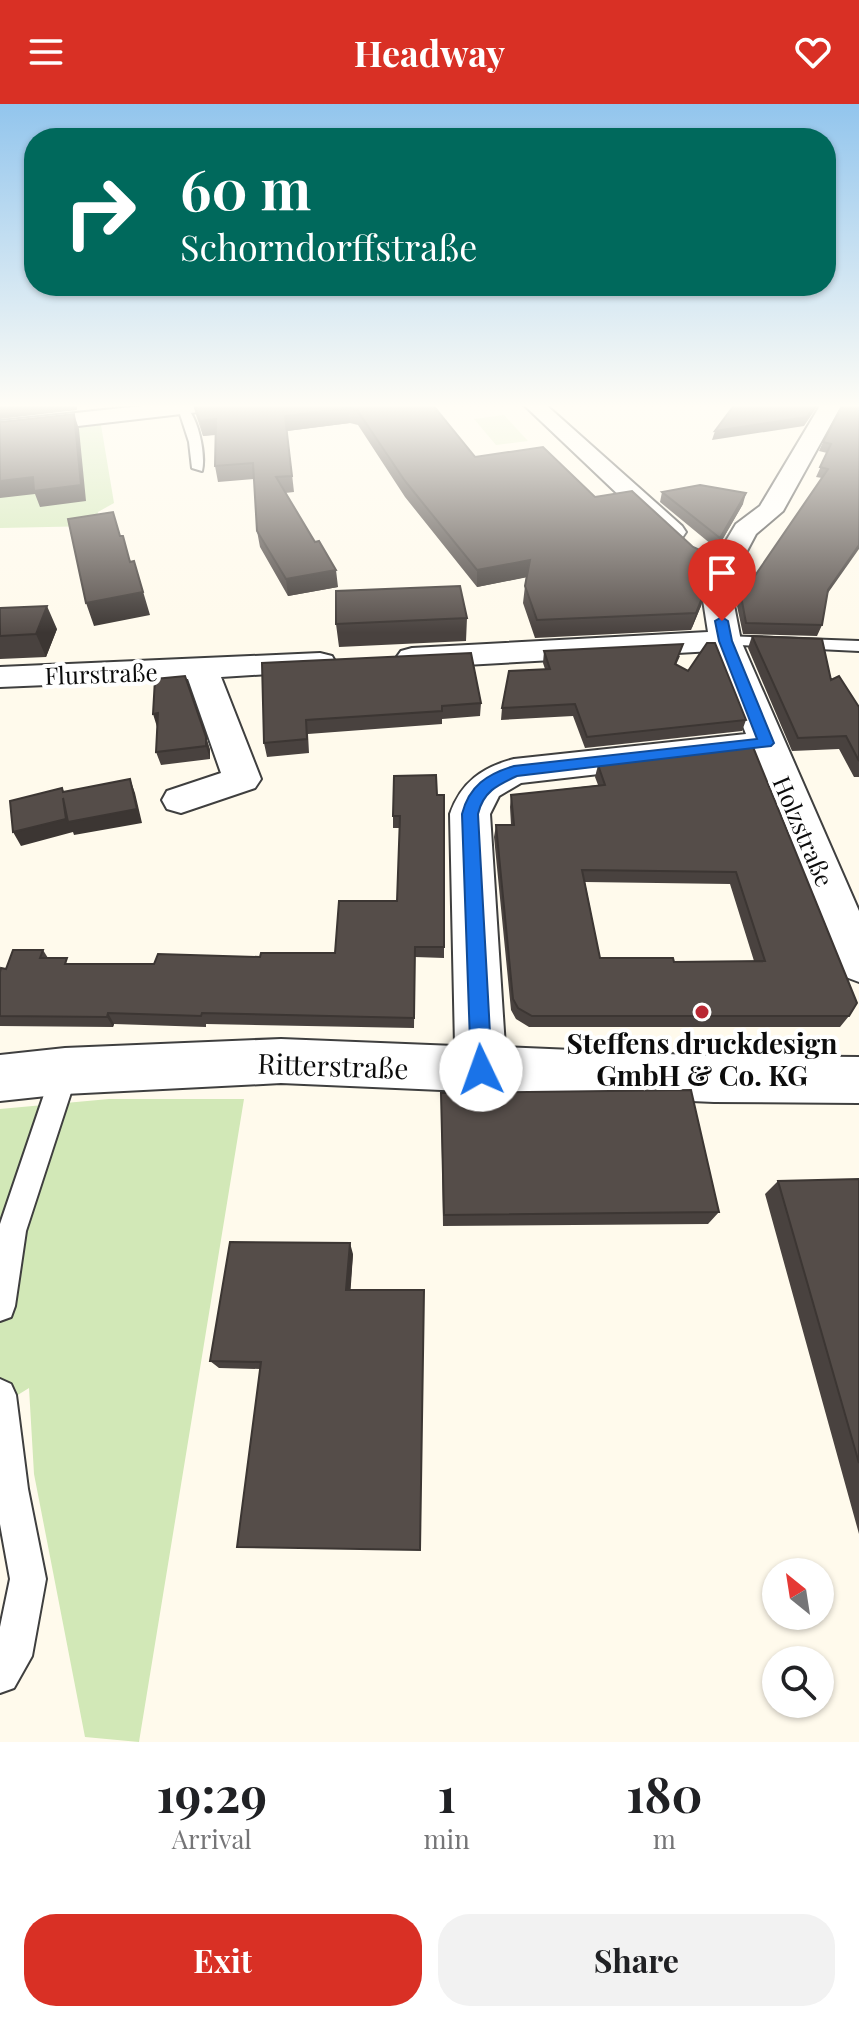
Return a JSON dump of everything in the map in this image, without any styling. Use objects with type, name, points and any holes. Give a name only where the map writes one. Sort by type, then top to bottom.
[{"type":"street","points":[[619,480],[705,556]]},
{"type":"street","name":"Holzstraße","points":[[788,480],[770,511],[705,556],[718,600],[725,641],[859,963]]},
{"type":"street","name":"Flurstraße","points":[[0,677],[725,641]]},
{"type":"street","points":[[181,800],[242,779],[201,669]]},
{"type":"street","points":[[481,1070],[470,814],[474,797],[492,780],[514,771],[766,743]]},
{"type":"street","name":"Ritterstraße","points":[[0,1078],[65,1071],[281,1061],[714,1079],[859,1080]]},
{"type":"lane","points":[[725,641],[859,646]]},
{"type":"lane","points":[[0,1306],[12,1231],[65,1071]]},
{"type":"lane","points":[[0,1395],[11,1489],[28,1579],[13,1656],[0,1674]]},
{"type":"green space","points":[[0,480],[110,480],[114,503],[98,512],[96,526],[0,528]]},
{"type":"green space","points":[[109,1099],[244,1099],[139,1742],[85,1737],[34,1474],[29,1388],[0,1406],[0,1109]]},
{"type":"building","points":[[33,480],[81,480],[81,485],[34,491]]},
{"type":"building","points":[[254,480],[278,480],[315,542],[319,541],[336,570],[286,579],[257,531]]},
{"type":"building","points":[[578,480],[595,497],[632,491],[693,547],[711,555],[706,588],[696,613],[537,620],[525,586],[530,560],[477,570],[405,481]]},
{"type":"building","points":[[820,480],[859,480],[859,545],[828,590],[822,625],[746,623],[741,596]]},
{"type":"building","points":[[700,485],[746,493],[720,538],[662,492]]},
{"type":"building","points":[[113,512],[130,562],[134,561],[143,592],[86,603],[68,519]]},
{"type":"building","points":[[460,586],[467,618],[336,624],[336,591]]},
{"type":"building","points":[[47,606],[36,634],[0,636],[0,608]]},
{"type":"building","points":[[752,636],[822,639],[831,680],[839,676],[859,707],[859,761],[846,736],[798,738]]},
{"type":"building","points":[[707,643],[715,643],[746,720],[587,737],[575,704],[502,708],[509,671],[550,669],[544,651],[683,644],[675,664],[688,671]]},
{"type":"building","points":[[471,653],[481,703],[442,706],[442,711],[306,720],[307,739],[264,743],[262,663]]},
{"type":"building","points":[[185,676],[206,737],[206,746],[156,752],[158,713],[153,714],[155,679]]},
{"type":"building","points":[[753,747],[857,1003],[849,1016],[532,1016],[518,1008],[513,999],[496,825],[514,825],[511,795],[605,785],[598,765]],"holes":[[[582,870],[736,872],[765,961],[674,962],[673,958],[600,958]]]},
{"type":"building","points":[[436,775],[437,795],[444,795],[444,947],[415,947],[414,1018],[202,1013],[201,1016],[108,1013],[107,1017],[0,1016],[0,972],[1,968],[6,969],[13,950],[43,950],[40,958],[67,958],[65,964],[154,964],[158,954],[260,957],[261,953],[335,953],[339,901],[397,901],[400,816],[393,816],[394,776]]},
{"type":"building","points":[[130,779],[137,809],[68,822],[63,798],[66,819],[13,832],[10,801],[62,788],[63,792]]},
{"type":"building","points":[[691,1090],[719,1212],[444,1215],[441,1093]]},
{"type":"building","points":[[859,1179],[859,1463],[778,1181]]},
{"type":"building","points":[[230,1242],[350,1243],[346,1290],[424,1290],[420,1550],[237,1547],[261,1362],[210,1361]]},
{"type":"place","name":"Steffens druckdesign GmbH & Co. KG","points":[[702,1012]]},
{"type":"route","points":[[481,1070],[470,814],[474,797],[492,780],[514,771],[766,743],[725,641],[722,621]]}]
